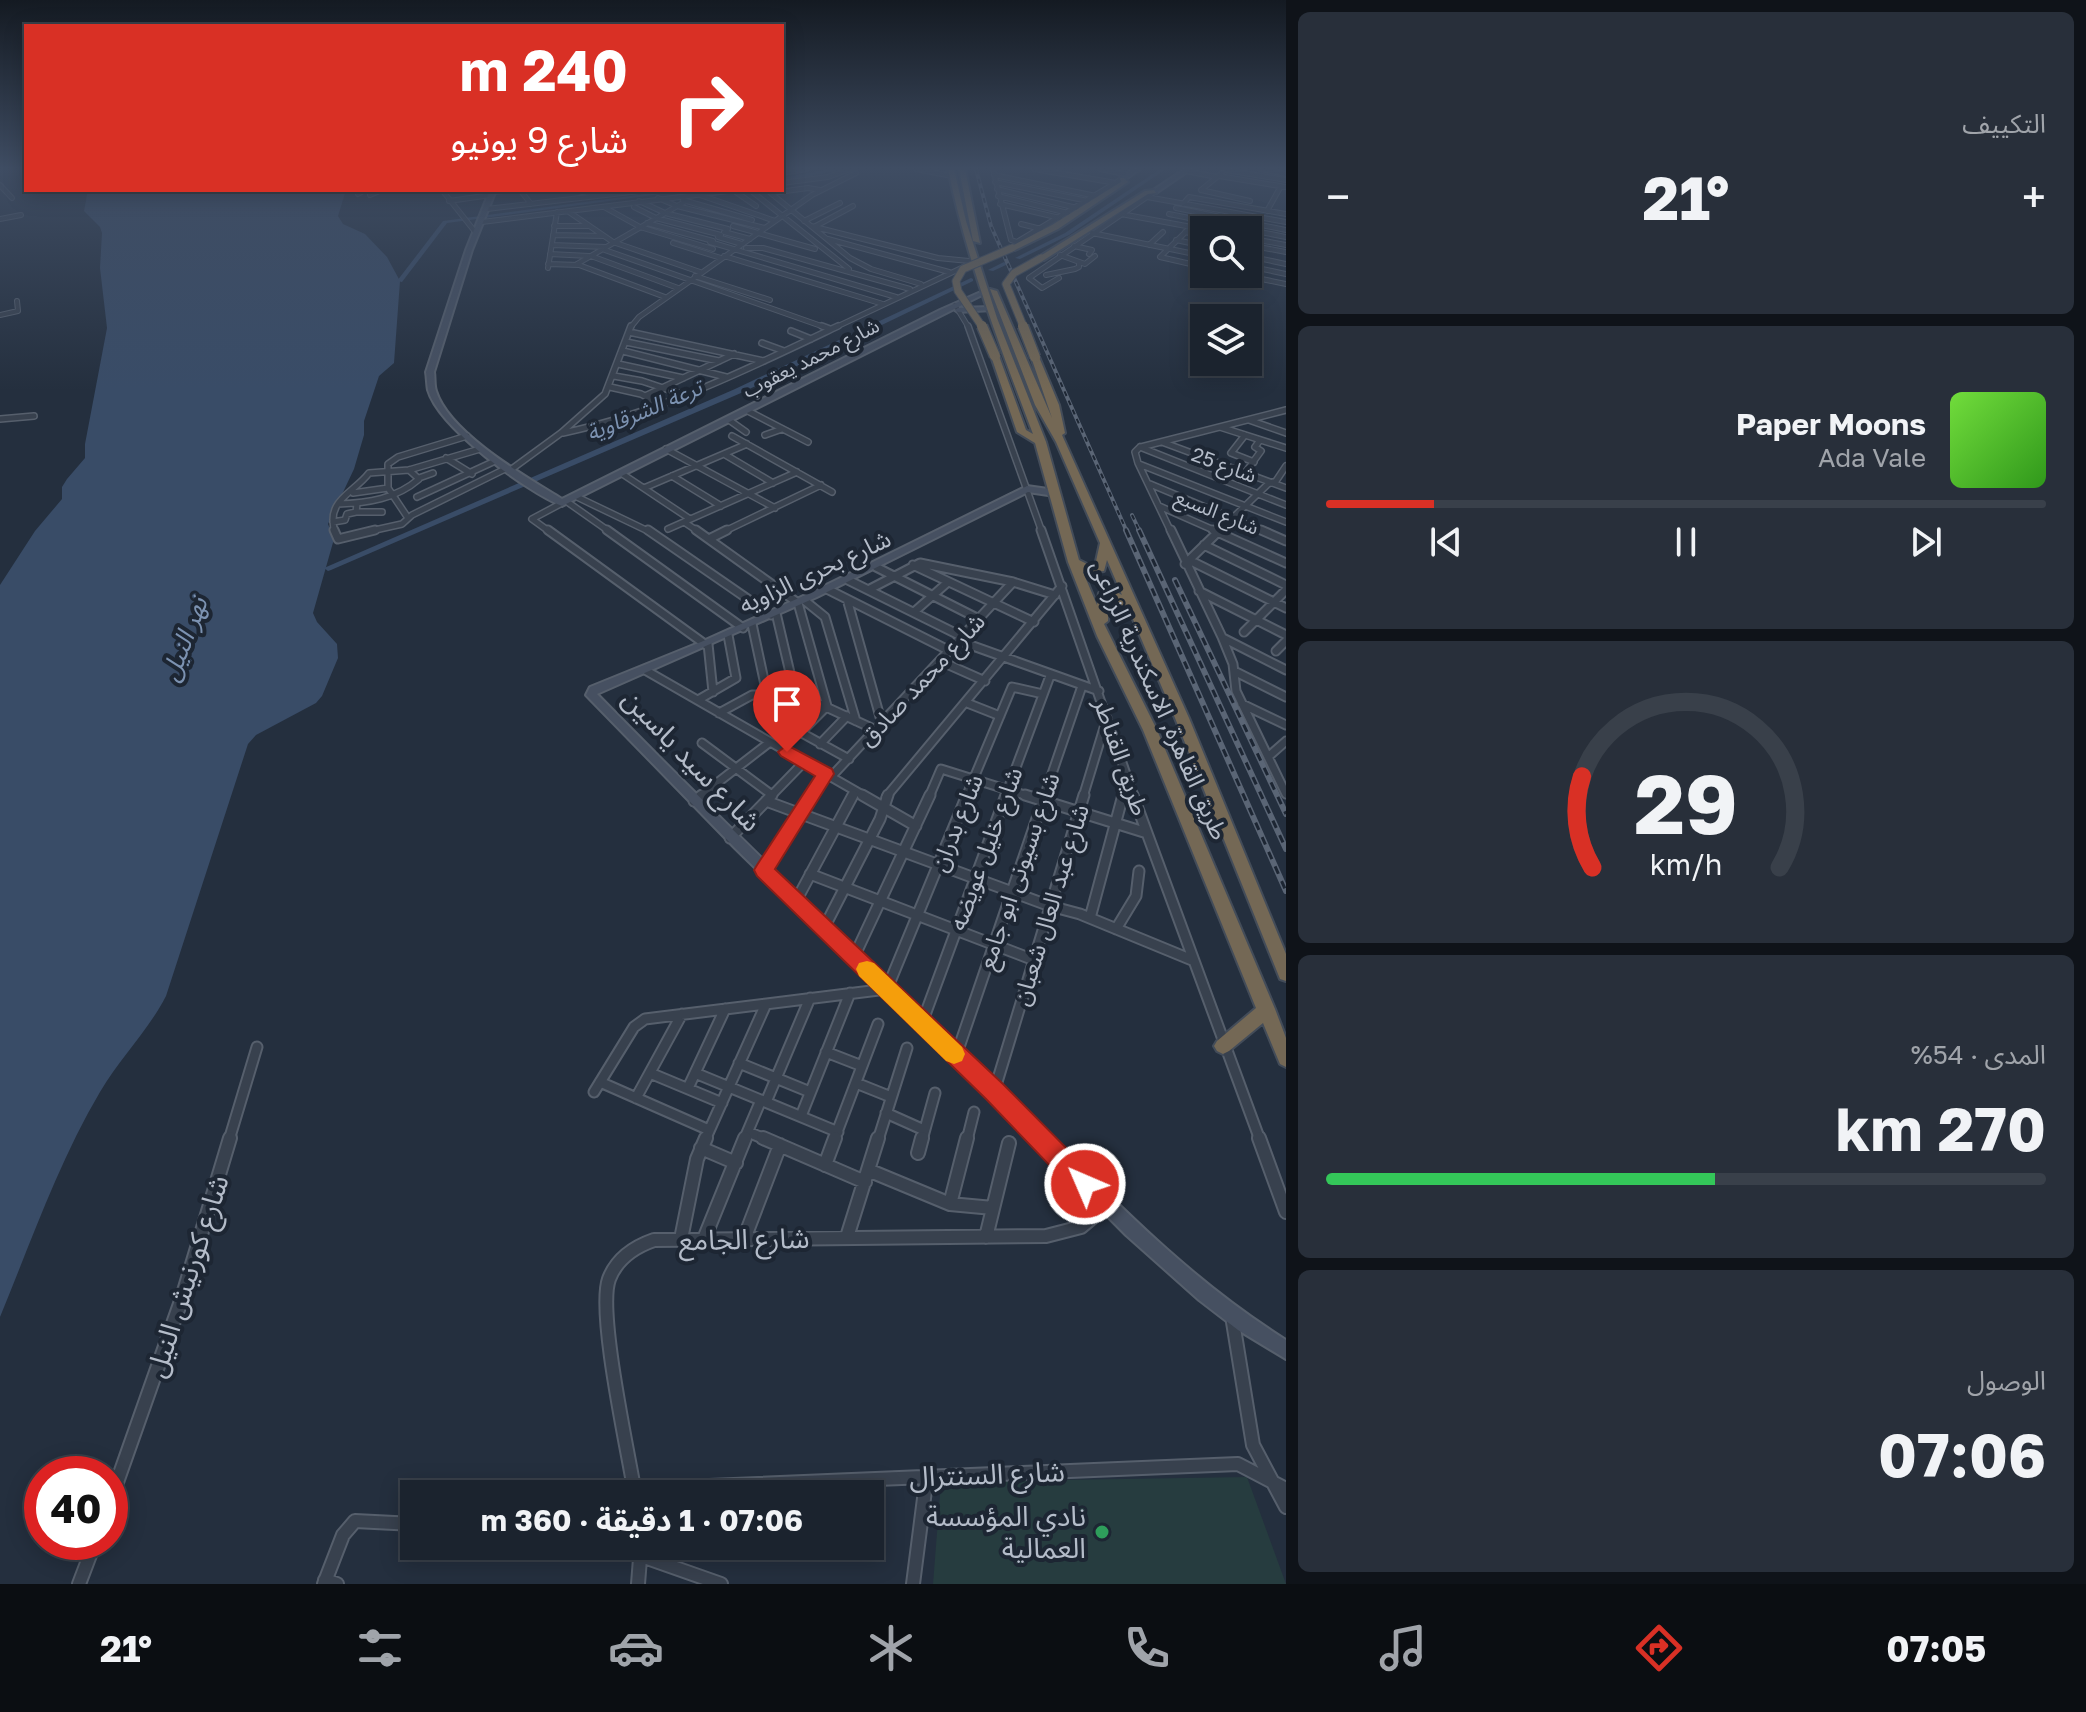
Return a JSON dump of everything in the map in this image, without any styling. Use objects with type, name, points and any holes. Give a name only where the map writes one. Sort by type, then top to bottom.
[{"type":"highway","name":"طريق القاهرة, الاسكندرية الزراعى","points":[[970,243],[990,309],[1041,442],[1074,562],[1103,636],[1150,730],[1286,1059]]},
{"type":"highway","name":"طريق القاهرة, الاسكندرية الزراعى","points":[[978,243],[991,286],[1040,405],[1061,442],[1136,613],[1286,974]]},
{"type":"highway","points":[[1061,442],[1054,405],[1006,284],[1014,273],[1065,243]]},
{"type":"highway","points":[[1014,244],[963,269],[956,281],[958,291],[980,321],[1022,432],[1041,442]]},
{"type":"highway","points":[[1074,562],[1089,570],[1100,569],[1105,542]]},
{"type":"highway","points":[[1103,636],[1103,595],[1115,595],[1136,613]]},
{"type":"highway","points":[[1223,1046],[1267,1009]]},
{"type":"main road","points":[[473,243],[429,378],[436,399],[467,436],[495,461],[542,491],[568,500]]},
{"type":"main road","name":"شارع محمد يعقوب","points":[[568,500],[985,292]]},
{"type":"main road","name":"شارع محمد يعقوب","points":[[958,308],[990,309]]},
{"type":"main road","points":[[1027,489],[1055,493]]},
{"type":"main road","name":"شارع بحرى الزاويه","points":[[591,693],[707,645],[876,567],[1027,489]]},
{"type":"main road","name":"شارع سيد ياسين","points":[[591,693],[730,838],[994,1092],[1106,1206],[1185,1279],[1232,1315],[1286,1350]]},
{"type":"street","points":[[576,255],[578,243]]},
{"type":"street","points":[[577,264],[612,243]]},
{"type":"street","points":[[615,243],[770,300]]},
{"type":"street","points":[[673,243],[731,251],[779,253],[911,290]]},
{"type":"street","points":[[725,243],[731,251],[883,304]]},
{"type":"street","points":[[725,243],[731,251],[897,297]]},
{"type":"street","points":[[480,449],[409,470],[368,474],[358,488],[344,493],[333,522],[334,533],[340,541],[406,522],[408,518],[472,485],[507,470],[561,433],[610,387],[633,322],[744,243]]},
{"type":"street","points":[[799,243],[817,247]]},
{"type":"street","points":[[811,243],[851,272]]},
{"type":"street","points":[[795,257],[830,243],[865,266],[921,284]]},
{"type":"street","points":[[841,243],[949,272]]},
{"type":"street","points":[[879,243],[938,258],[974,261]]},
{"type":"street","points":[[1036,272],[1061,279],[1042,288],[1029,279],[1036,272],[1078,243]]},
{"type":"street","points":[[1139,243],[1190,253]]},
{"type":"street","points":[[1173,243],[1162,255],[1164,259],[1190,264]]},
{"type":"street","points":[[665,297],[577,264],[548,266],[552,245],[604,248],[687,281],[831,330]]},
{"type":"street","points":[[779,253],[791,246]]},
{"type":"street","points":[[1060,255],[1087,263],[1092,250],[1074,246]]},
{"type":"street","points":[[1262,248],[1286,252]]},
{"type":"street","points":[[550,254],[591,256],[678,288]]},
{"type":"street","points":[[813,262],[845,255]]},
{"type":"street","points":[[1262,259],[1286,264]]},
{"type":"street","points":[[561,433],[589,429],[684,395],[764,361],[974,261]]},
{"type":"street","points":[[1046,275],[1053,271],[1068,273],[1079,267],[1079,263]]},
{"type":"street","points":[[851,272],[865,266]]},
{"type":"street","points":[[1262,269],[1286,274]]},
{"type":"street","points":[[1262,279],[1286,284]]},
{"type":"street","points":[[0,315],[17,312],[17,301]]},
{"type":"street","name":"طريق القناطر","points":[[958,308],[980,354],[1127,779],[1286,1212]]},
{"type":"street","points":[[791,331],[811,339]]},
{"type":"street","points":[[629,332],[764,361]]},
{"type":"street","points":[[626,342],[719,361]]},
{"type":"street","points":[[762,343],[785,351]]},
{"type":"street","points":[[623,351],[727,377]]},
{"type":"street","points":[[645,396],[734,354]]},
{"type":"street","points":[[633,393],[662,359]]},
{"type":"street","points":[[618,364],[683,378]]},
{"type":"street","points":[[614,376],[642,381],[684,395]]},
{"type":"street","points":[[610,387],[645,396],[660,404]]},
{"type":"street","points":[[748,411],[808,442]]},
{"type":"street","points":[[1284,412],[1140,447],[1135,452],[1222,637],[1234,671],[1234,685],[1286,794]]},
{"type":"street","points":[[0,419],[34,416]]},
{"type":"street","points":[[729,420],[746,432]]},
{"type":"street","points":[[1248,420],[1286,433]]},
{"type":"street","points":[[1219,427],[1286,448]]},
{"type":"street","points":[[765,435],[782,429]]},
{"type":"street","points":[[1245,435],[1231,453],[1254,462]]},
{"type":"street","points":[[408,518],[388,488],[386,472],[393,459],[467,436]]},
{"type":"street","points":[[732,436],[832,492]]},
{"type":"street","points":[[1245,473],[1261,451],[1255,447],[1260,440]]},
{"type":"street","name":"شارع 25","points":[[1161,442],[1286,488]]},
{"type":"street","points":[[644,488],[747,444]]},
{"type":"street","points":[[1140,447],[1286,505]]},
{"type":"street","points":[[666,449],[775,508]]},
{"type":"street","points":[[724,454],[773,483]]},
{"type":"street","points":[[445,458],[472,474]]},
{"type":"street","points":[[417,497],[462,479],[495,461]]},
{"type":"street","points":[[1138,463],[1286,522]]},
{"type":"street","points":[[1187,562],[1271,482],[1277,480],[1286,466]]},
{"type":"street","points":[[409,470],[419,478]]},
{"type":"street","points":[[668,529],[797,472]]},
{"type":"street","points":[[338,504],[357,504],[393,495],[433,473]]},
{"type":"street","points":[[621,473],[709,539],[825,617],[852,718]]},
{"type":"street","points":[[672,476],[721,506]]},
{"type":"street","points":[[462,479],[472,485]]},
{"type":"street","name":"شارع السبع","points":[[1149,484],[1286,541]]},
{"type":"street","points":[[709,539],[821,485]]},
{"type":"street","points":[[344,493],[388,488]]},
{"type":"street","points":[[568,500],[653,533],[774,614],[800,695]]},
{"type":"street","points":[[568,500],[748,626],[767,694]]},
{"type":"street","name":"شارع محمد يعقوب","points":[[568,500],[532,519],[707,645]]},
{"type":"street","points":[[356,512],[357,504]]},
{"type":"street","points":[[1159,506],[1286,563]]},
{"type":"street","points":[[333,522],[345,520],[347,514],[356,512],[382,512]]},
{"type":"street","points":[[388,518],[392,527]]},
{"type":"street","points":[[349,528],[355,537]]},
{"type":"street","points":[[1204,545],[1286,588],[1244,632]]},
{"type":"street","points":[[1187,562],[1286,608]]},
{"type":"street","points":[[868,590],[912,565],[923,563],[1013,582],[1055,595]]},
{"type":"street","points":[[912,565],[1034,622]]},
{"type":"street","points":[[876,567],[979,619]]},
{"type":"street","points":[[965,589],[979,575]]},
{"type":"street","points":[[848,580],[1004,659],[1099,691]]},
{"type":"street","points":[[914,612],[948,582]]},
{"type":"street","name":"شارع محمد صادق","points":[[764,870],[828,775],[849,759],[1013,582]]},
{"type":"street","points":[[824,928],[880,819],[882,806],[1062,586]]},
{"type":"street","points":[[827,589],[950,651]]},
{"type":"street","points":[[1199,591],[1286,635]]},
{"type":"street","points":[[847,599],[879,727]]},
{"type":"street","points":[[801,601],[827,706]]},
{"type":"street","points":[[698,700],[736,678],[728,635]]},
{"type":"street","points":[[1222,637],[1286,670]]},
{"type":"street","points":[[1276,651],[1286,641]]},
{"type":"street","points":[[707,645],[713,692]]},
{"type":"street","points":[[940,661],[985,681]]},
{"type":"street","points":[[645,670],[916,826]]},
{"type":"street","points":[[1234,671],[1286,697]]},
{"type":"street","name":"شارع خليل عويضه","points":[[922,1023],[1050,676]]},
{"type":"street","points":[[1253,692],[1260,684]]},
{"type":"street","name":"شارع بدران","points":[[887,989],[1013,686],[1043,694]]},
{"type":"street","name":"شارع بسيونى ابو جامع","points":[[956,1056],[1082,686]]},
{"type":"street","points":[[719,713],[752,695],[800,695],[879,727]]},
{"type":"street","points":[[800,695],[780,718],[781,723],[849,759]]},
{"type":"street","points":[[967,703],[1000,716]]},
{"type":"street","points":[[1242,704],[1286,725]]},
{"type":"street","points":[[800,733],[827,706]]},
{"type":"street","points":[[820,744],[852,718]]},
{"type":"street","name":"شارع عبد العال شعبان","points":[[994,1092],[1107,718]]},
{"type":"street","points":[[1268,757],[1286,741]]},
{"type":"street","points":[[694,801],[770,742]]},
{"type":"street","points":[[702,743],[769,798],[800,814],[1090,918],[1192,960]]},
{"type":"street","points":[[730,838],[804,762]]},
{"type":"street","points":[[854,957],[905,853],[940,771],[947,768],[1147,833]]},
{"type":"street","points":[[1275,772],[1286,776]]},
{"type":"street","points":[[1090,918],[1127,779]]},
{"type":"street","points":[[796,901],[855,791]]},
{"type":"street","points":[[1116,929],[1136,896],[1139,871]]},
{"type":"street","points":[[810,874],[1034,960]]},
{"type":"street","points":[[709,1130],[636,1098],[597,1087],[639,1022],[887,989]]},
{"type":"street","points":[[801,1116],[850,993]]},
{"type":"street","points":[[704,1239],[748,1132],[776,1078],[810,998]]},
{"type":"street","points":[[681,1239],[701,1148],[766,1004]]},
{"type":"street","points":[[688,1088],[725,1009]]},
{"type":"street","points":[[636,1098],[682,1014]]},
{"type":"street","points":[[825,1165],[878,1024]]},
{"type":"street","name":"شارع كورنيش النيل","points":[[126,1456],[181,1301],[257,1047]]},
{"type":"street","points":[[847,1237],[907,1048]]},
{"type":"street","points":[[826,1052],[862,1066]]},
{"type":"street","points":[[739,1063],[810,1092]]},
{"type":"street","points":[[650,1073],[722,1103]]},
{"type":"street","points":[[695,1073],[838,1132]]},
{"type":"street","points":[[856,1083],[891,1097]]},
{"type":"street","points":[[918,1153],[935,1093]]},
{"type":"street","points":[[950,1204],[974,1112]]},
{"type":"street","points":[[886,1113],[924,1130]]},
{"type":"street","points":[[748,1132],[825,1165],[950,1204],[993,1208]]},
{"type":"street","points":[[986,1237],[1009,1143]]},
{"type":"street","points":[[744,1239],[780,1145]]},
{"type":"street","points":[[701,1148],[736,1163]]},
{"type":"street","name":"شارع الجامع","points":[[633,1480],[604,1302],[605,1287],[617,1261],[628,1251],[654,1240],[986,1237],[1065,1233],[1081,1227],[1106,1206]]},
{"type":"street","points":[[1232,1315],[1253,1445],[1280,1486],[1286,1507]]},
{"type":"street","name":"شارع السنترال","points":[[841,1480],[1238,1464],[1280,1486]]},
{"type":"street","points":[[913,1584],[927,1475]]},
{"type":"street","points":[[329,1583],[348,1527],[363,1520],[400,1523]]},
{"type":"street","points":[[79,1584],[88,1560]]},
{"type":"street","points":[[638,1584],[640,1560]]},
{"type":"street","points":[[663,1560],[721,1584]]},
{"type":"green space","name":"نادي المؤسسة العمالية","points":[[1247,1477],[1286,1584],[933,1584],[941,1482]]},
{"type":"water","name":"نهر النيل","points":[[101,243],[374,243],[387,257],[400,281],[394,363],[379,376],[364,421],[364,435],[354,469],[328,524],[334,539],[313,613],[337,644],[338,658],[316,703],[256,735],[248,744],[166,996],[85,1119],[46,1203],[0,1317],[0,585],[35,531],[62,499],[62,487],[85,458],[107,328],[100,268]]},
{"type":"waterway","points":[[400,281],[429,243]]},
{"type":"waterway","name":"ترعة الشرقاوية","points":[[1018,258],[1049,243]]},
{"type":"waterway","name":"ترعة الشرقاوية","points":[[991,270],[1004,264]]},
{"type":"waterway","name":"ترعة الشرقاوية","points":[[328,568],[738,391],[971,280]]},
{"type":"railway","points":[[999,243],[1127,532]]},
{"type":"railway","points":[[1132,515],[1140,532]]},
{"type":"railway","points":[[1126,530],[1286,891]]},
{"type":"railway","points":[[1139,530],[1286,849]]},
{"type":"railway","points":[[1175,580],[1286,814]]},
{"type":"slow traffic","points":[[867,969],[954,1054]]},
{"type":"place","name":"نادي المؤسسة العمالية","points":[[1102,1532]]},
{"type":"route","points":[[787,752],[825,774],[764,870],[1085,1184]]}]
